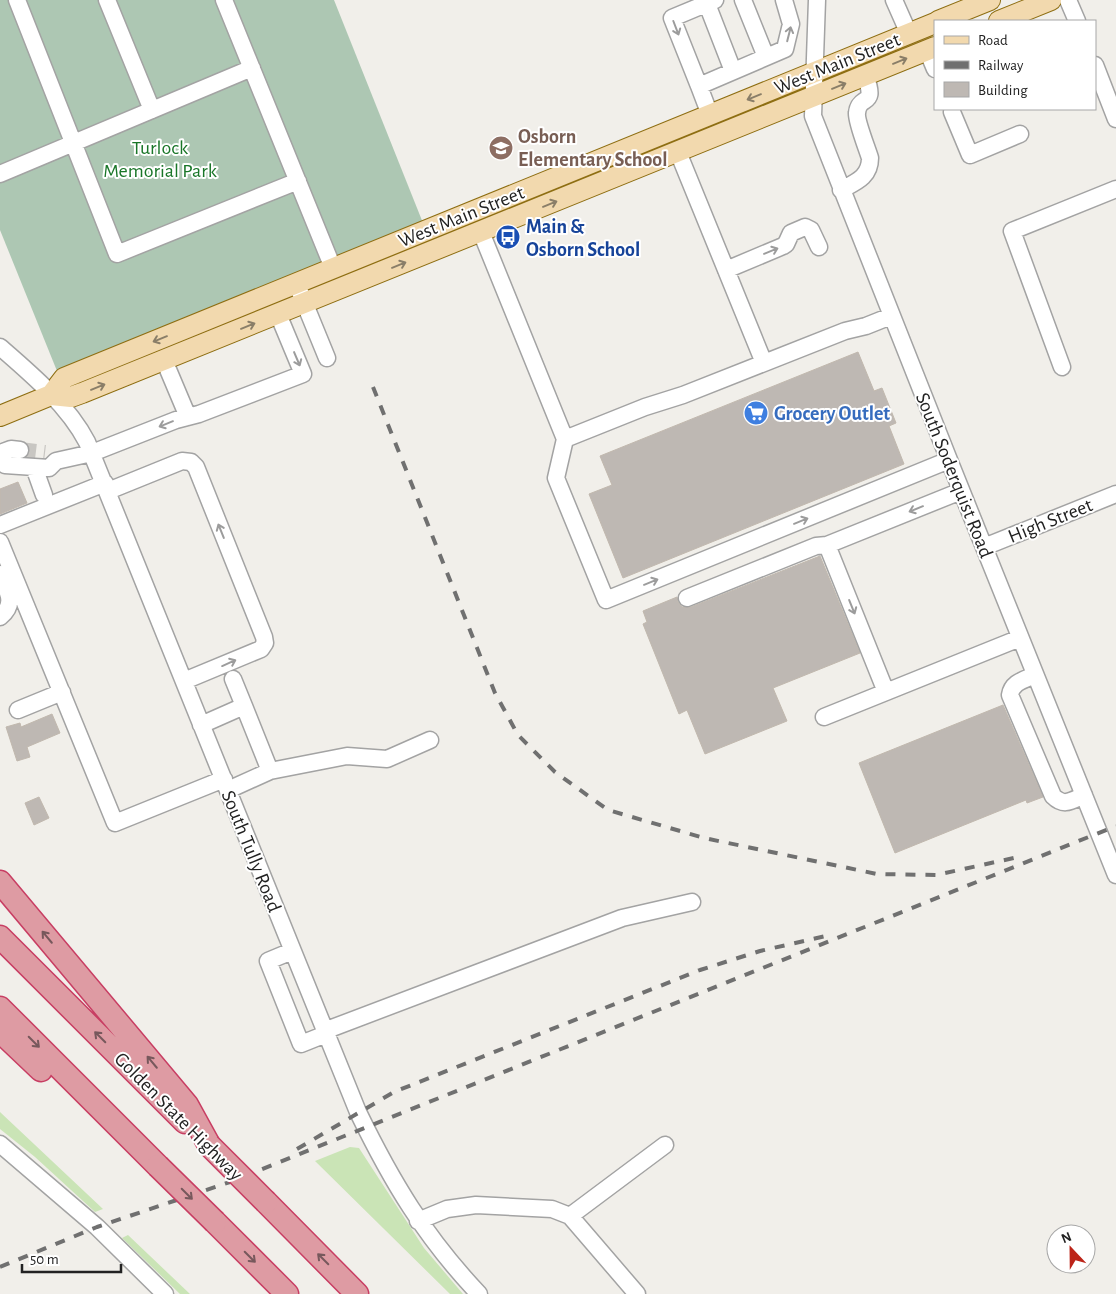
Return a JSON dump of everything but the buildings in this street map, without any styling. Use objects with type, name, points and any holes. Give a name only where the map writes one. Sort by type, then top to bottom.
[{"type":"highway","points":[[0,882],[188,1105],[208,1145]]},
{"type":"highway","name":"Golden State Highway","points":[[0,937],[357,1294]]},
{"type":"highway","points":[[0,1008],[287,1294]]},
{"type":"highway","points":[[0,1031],[93,1120],[119,1127]]},
{"type":"main road","points":[[940,20],[990,0]]},
{"type":"main road","points":[[1001,20],[1050,0]]},
{"type":"main road","name":"West Main Street","points":[[51,395],[64,378],[934,23]]},
{"type":"main road","name":"West Main Street","points":[[0,416],[51,395],[71,397],[814,96],[865,76],[932,55]]},
{"type":"street","points":[[17,0],[117,254],[298,181]]},
{"type":"street","points":[[107,0],[152,110]]},
{"type":"street","points":[[224,0],[333,268]]},
{"type":"street","points":[[743,0],[766,57]]},
{"type":"street","points":[[699,86],[785,48],[791,24],[784,0]]},
{"type":"street","name":"South Soderquist Road","points":[[818,0],[813,116],[891,316],[1116,875]]},
{"type":"street","points":[[894,0],[908,34]]},
{"type":"street","points":[[1068,0],[1077,20]]},
{"type":"street","points":[[710,114],[672,18],[711,2],[733,71]]},
{"type":"street","points":[[0,174],[252,68]]},
{"type":"street","points":[[1096,69],[1116,119]]},
{"type":"street","points":[[841,190],[860,180],[867,173],[870,164],[870,158],[856,114],[860,105],[870,97],[865,76]]},
{"type":"street","points":[[955,110],[970,155],[1020,134]]},
{"type":"street","points":[[678,152],[764,363]]},
{"type":"street","points":[[1062,367],[1012,231],[1116,189]]},
{"type":"street","points":[[726,270],[783,246],[792,233],[805,227],[811,230],[818,247]]},
{"type":"street","points":[[481,232],[564,439],[556,478],[606,600],[949,460]]},
{"type":"street","points":[[296,283],[327,358]]},
{"type":"street","points":[[1,459],[34,467],[49,468],[51,457],[92,453],[303,374],[278,314]]},
{"type":"street","points":[[564,439],[645,407],[683,395],[845,331],[866,326],[891,316]]},
{"type":"street","name":"South Tully Road","points":[[0,347],[51,395],[79,428],[92,453],[292,951],[373,1145],[418,1221],[451,1264],[479,1294]]},
{"type":"street","points":[[164,360],[188,417]]},
{"type":"street","points":[[1,459],[11,449],[20,450]]},
{"type":"street","points":[[0,526],[182,461],[191,462],[196,467],[265,643],[261,649],[184,682]]},
{"type":"street","points":[[34,467],[44,495]]},
{"type":"street","points":[[688,598],[816,546],[827,545],[961,491]]},
{"type":"street","name":"High Street","points":[[984,547],[1116,494]]},
{"type":"street","points":[[0,542],[116,823],[226,784],[270,771],[347,756],[386,759],[430,740]]},
{"type":"street","points":[[827,545],[886,692]]},
{"type":"street","points":[[0,574],[10,601],[7,611],[0,617]]},
{"type":"street","points":[[824,717],[1020,638]]},
{"type":"street","points":[[1035,675],[1011,688],[1010,695],[1053,796],[1063,803],[1084,795]]},
{"type":"street","points":[[233,679],[270,771]]},
{"type":"street","points":[[18,710],[62,692]]},
{"type":"street","points":[[202,724],[244,706]]},
{"type":"street","points":[[292,951],[268,961],[301,1044],[325,1032],[622,918],[692,902]]},
{"type":"street","points":[[289,1012],[313,1002]]},
{"type":"street","points":[[0,1144],[97,1227],[165,1294]]},
{"type":"street","points":[[570,1216],[665,1145]]},
{"type":"street","points":[[418,1221],[447,1209],[476,1205],[552,1209],[570,1216],[637,1294]]},
{"type":"green space","name":"Turlock Memorial Park","points":[[0,0],[334,0],[423,223],[57,371],[0,230]]},
{"type":"green space","points":[[0,1112],[103,1209],[95,1212],[35,1157],[0,1129]]},
{"type":"green space","points":[[350,1147],[359,1148],[424,1248],[463,1294],[450,1294],[315,1161]]},
{"type":"green space","points":[[128,1235],[190,1294],[180,1294],[122,1238]]},
{"type":"tunnel","points":[[20,450],[45,453]]},
{"type":"railway","points":[[373,387],[495,693],[518,735],[555,772],[608,810],[704,838],[877,874],[936,875],[1023,856]]},
{"type":"railway","points":[[0,1267],[97,1227],[230,1182],[1116,826]]},
{"type":"railway","points":[[297,1149],[394,1092],[700,970],[760,951],[826,936]]},
{"type":"place","name":"Osborn Elementary School","points":[[501,148]]},
{"type":"place","name":"Main & Osborn School","points":[[508,237]]},
{"type":"place","name":"Grocery Outlet","points":[[756,413]]}]
